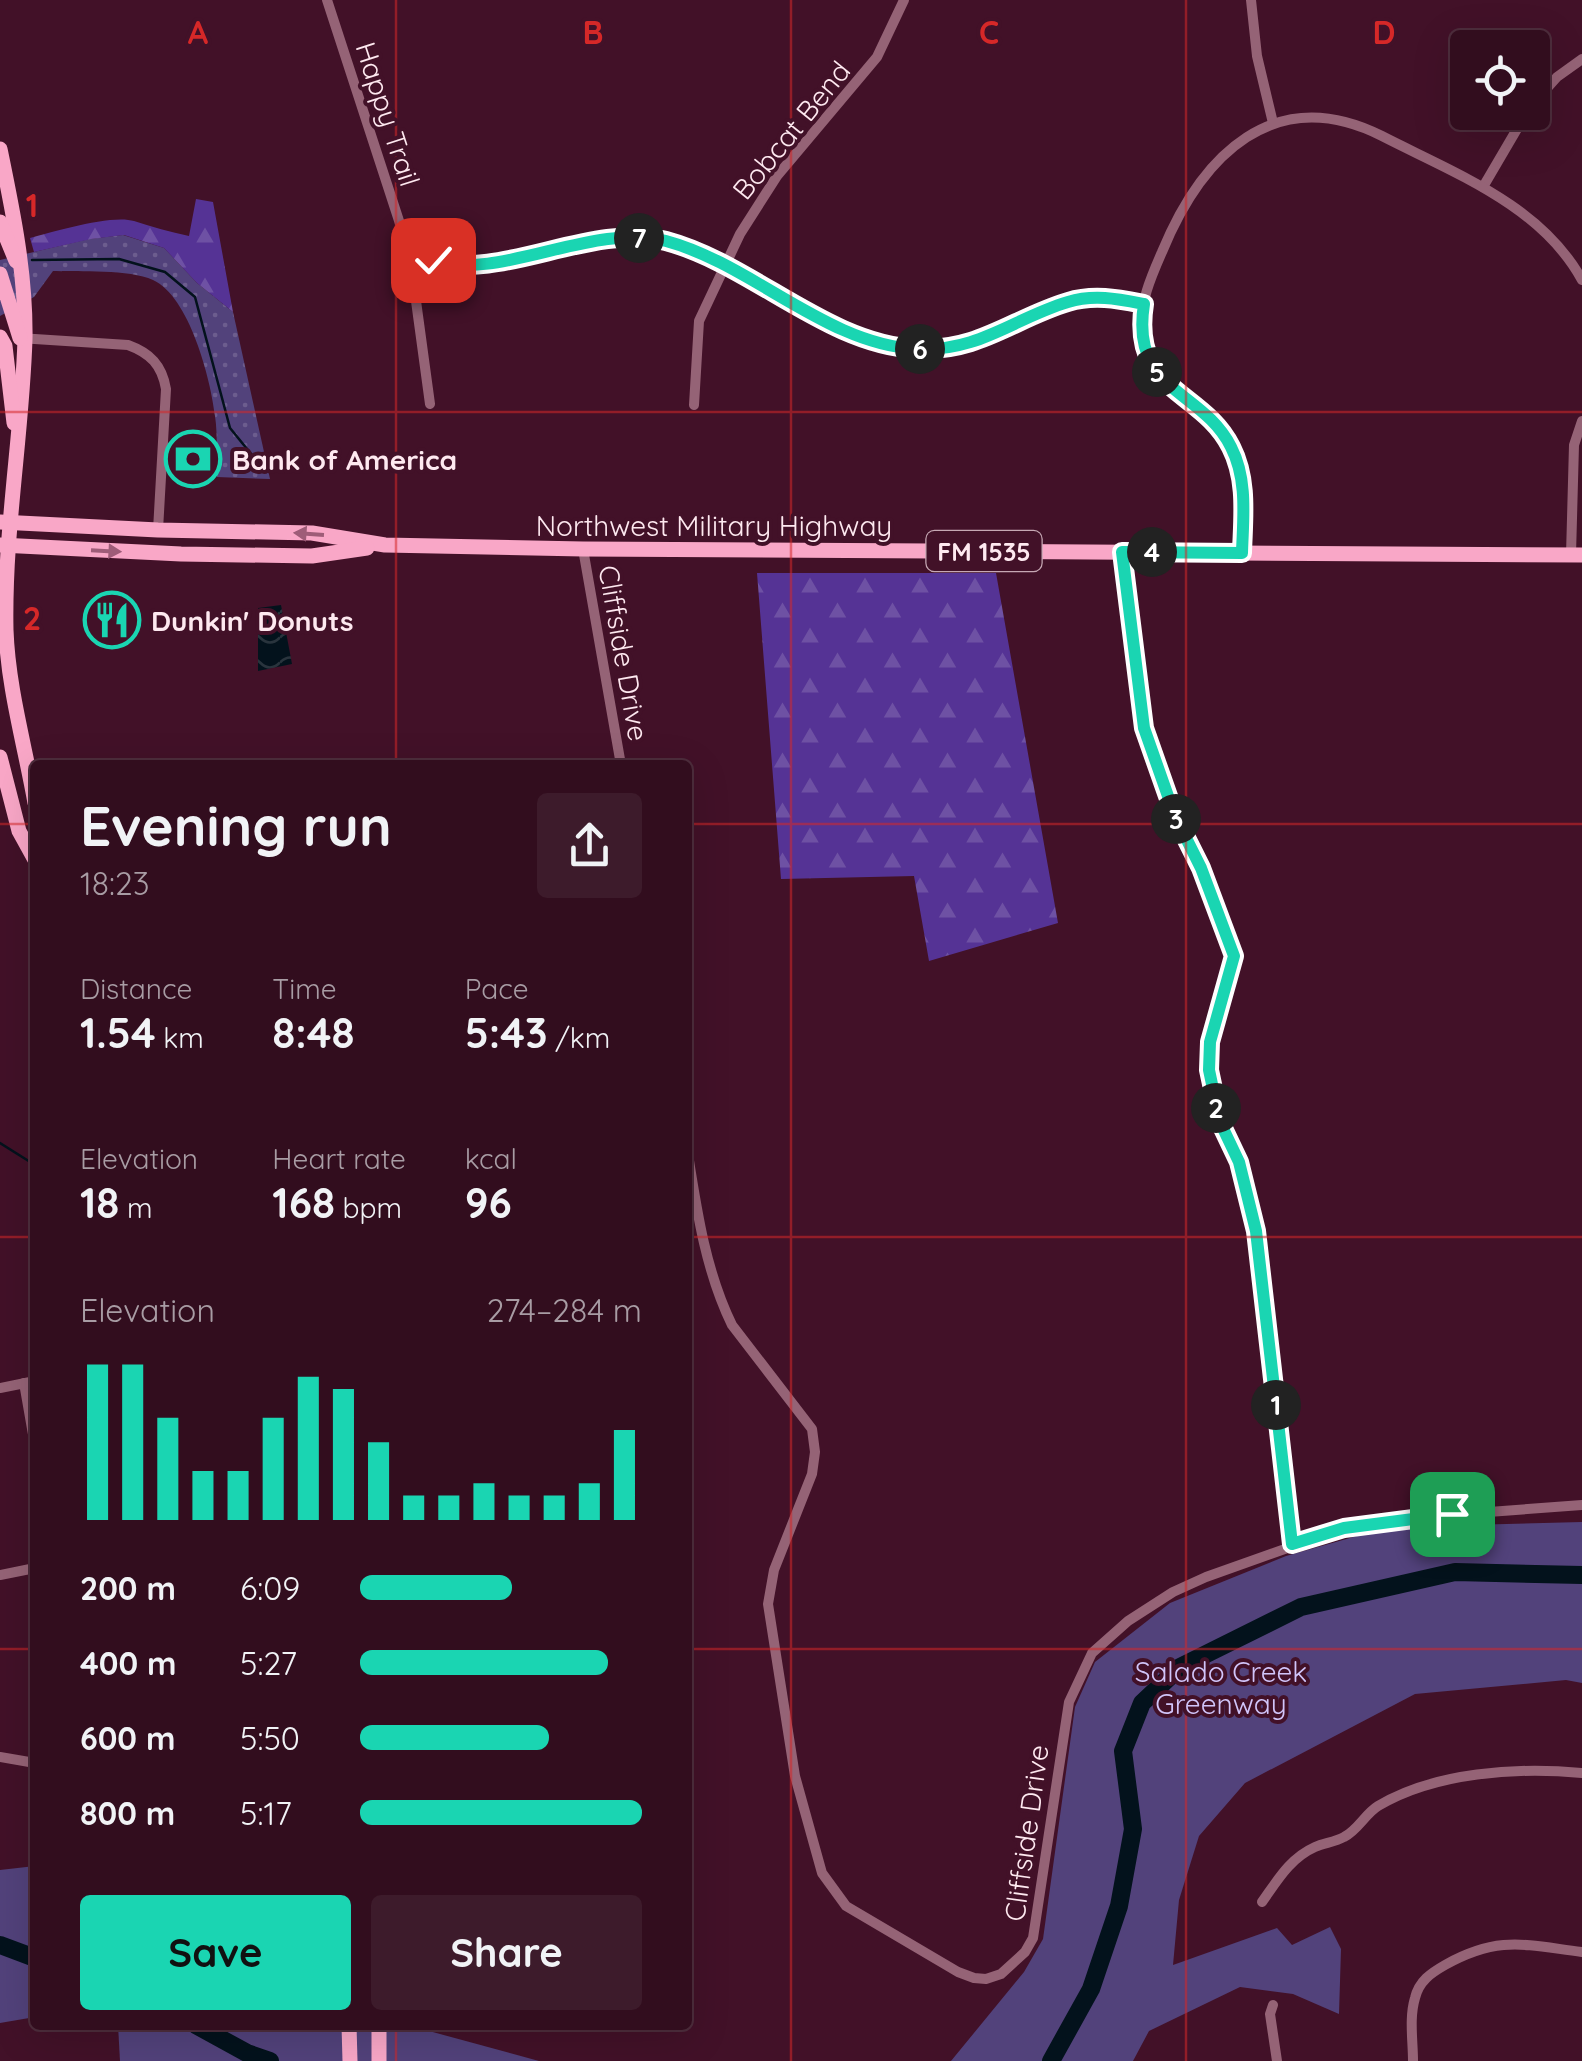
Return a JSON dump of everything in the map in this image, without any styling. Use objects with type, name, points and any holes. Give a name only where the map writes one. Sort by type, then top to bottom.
[{"type":"main road","points":[[0,150],[19,239],[22,280],[17,452],[4,545],[8,651],[30,776]]},
{"type":"main road","points":[[0,222],[22,280]]},
{"type":"main road","points":[[0,274],[22,338]]},
{"type":"main road","points":[[0,338],[5,346],[17,452]]},
{"type":"main road","name":"Northwest Military Highway","points":[[6,522],[312,534],[385,545],[1576,554]]},
{"type":"main road","name":"Northwest Military Highway","points":[[4,545],[312,556],[385,545]]},
{"type":"main road","points":[[0,757],[18,831],[30,851]]},
{"type":"main road","points":[[5,776],[29,770]]},
{"type":"main road","points":[[349,2030],[350,2061]]},
{"type":"main road","points":[[379,2030],[379,2061]]},
{"type":"street","name":"Happy Trail","points":[[327,0],[403,233],[433,260]]},
{"type":"street","name":"Bobcat Bend","points":[[694,405],[699,321],[724,266],[759,201],[877,56],[904,0]]},
{"type":"street","points":[[1252,0],[1257,56],[1273,123]]},
{"type":"street","points":[[1550,85],[1582,59]]},
{"type":"street","points":[[1242,553],[1244,495],[1239,465],[1226,438],[1213,423],[1165,383],[1154,368],[1142,332],[1144,304],[1169,234],[1192,195],[1230,148],[1273,123],[1298,118],[1323,118],[1366,128],[1483,186],[1539,228],[1568,258],[1582,280]]},
{"type":"street","points":[[1483,186],[1516,130]]},
{"type":"street","points":[[430,404],[416,301],[433,260],[469,266],[608,238],[665,241],[724,266],[850,332],[902,348],[943,349],[969,344],[1067,302],[1108,297],[1144,304]]},
{"type":"street","points":[[0,338],[128,345],[156,361],[166,389],[158,530]]},
{"type":"street","points":[[1576,554],[1574,445],[1582,420]]},
{"type":"street","name":"Cliffside Drive","points":[[583,549],[620,760]]},
{"type":"street","points":[[1122,552],[1144,728],[1175,816],[1201,868],[1234,956],[1210,1042],[1209,1070],[1220,1122],[1239,1162],[1256,1231],[1292,1544]]},
{"type":"street","name":"Cliffside Drive","points":[[692,1175],[708,1260],[723,1307],[732,1325],[812,1428],[812,1474],[774,1570],[768,1604],[790,1749],[809,1833],[829,1886],[848,1907],[958,1972],[986,1979],[1001,1974],[1025,1952],[1033,1938],[1068,1702],[1092,1652],[1128,1621],[1173,1592],[1292,1544],[1344,1528],[1394,1519],[1582,1505]]},
{"type":"street","points":[[0,1388],[29,1382]]},
{"type":"street","points":[[0,1575],[30,1569]]},
{"type":"street","points":[[0,1757],[30,1762]]},
{"type":"street","points":[[1262,1902],[1294,1860],[1314,1847],[1345,1837],[1370,1812],[1390,1800],[1479,1775],[1582,1772]]},
{"type":"street","points":[[1413,2061],[1415,1995],[1432,1972],[1472,1950],[1491,1945],[1510,1943],[1582,1952]]},
{"type":"street","points":[[1273,2005],[1270,2014],[1277,2061]]},
{"type":"green space","points":[[196,199],[213,202],[233,312],[197,283],[164,248],[124,235],[34,252],[30,238],[124,219],[189,236]]},
{"type":"green space","points":[[123,235],[164,248],[197,283],[233,312],[270,479],[217,477],[216,424],[203,361],[177,303],[153,280],[118,273],[53,271],[34,297],[0,316],[0,260]]},
{"type":"green space","points":[[757,573],[996,573],[1058,923],[929,961],[914,876],[781,879]]},
{"type":"green space","name":"Salado Creek Greenway","points":[[1582,1522],[1582,1683],[1566,1680],[1415,1694],[1245,1783],[1199,1836],[1179,1900],[1173,1965],[1277,1928],[1292,1945],[1330,1927],[1341,1949],[1339,2014],[1293,1994],[1240,1987],[1149,2031],[1133,2061],[951,2061],[1024,1972],[1043,1939],[1075,1707],[1095,1662],[1170,1603],[1286,1556],[1389,1527]]},
{"type":"green space","points":[[30,1867],[30,2018],[0,2023],[0,1870]]},
{"type":"green space","points":[[118,2030],[425,2030],[539,2061],[120,2061]]},
{"type":"water","points":[[281,605],[292,664],[258,671],[258,608]]},
{"type":"waterway","points":[[32,260],[119,259],[165,272],[195,297],[230,428],[260,465]]},
{"type":"waterway","points":[[0,1143],[30,1162]]},
{"type":"waterway","points":[[1051,2061],[1091,1989],[1119,1906],[1133,1829],[1123,1751],[1142,1703],[1180,1667],[1301,1607],[1455,1572],[1582,1575]]},
{"type":"waterway","points":[[0,1945],[30,1956]]},
{"type":"waterway","points":[[205,2030],[270,2061]]},
{"type":"place","name":"Bank of America","points":[[193,459]]},
{"type":"place","name":"Dunkin' Donuts","points":[[112,620]]},
{"type":"route","points":[[433,260],[469,266],[608,238],[665,241],[696,252],[850,332],[886,345],[918,349],[969,344],[1067,302],[1108,297],[1144,304],[1142,332],[1154,368],[1165,383],[1226,438],[1239,465],[1244,495],[1242,553],[1122,552],[1144,728],[1175,816],[1201,868],[1234,956],[1210,1042],[1211,1091],[1220,1122],[1239,1162],[1256,1231],[1292,1544],[1344,1528],[1452,1514]]}]
